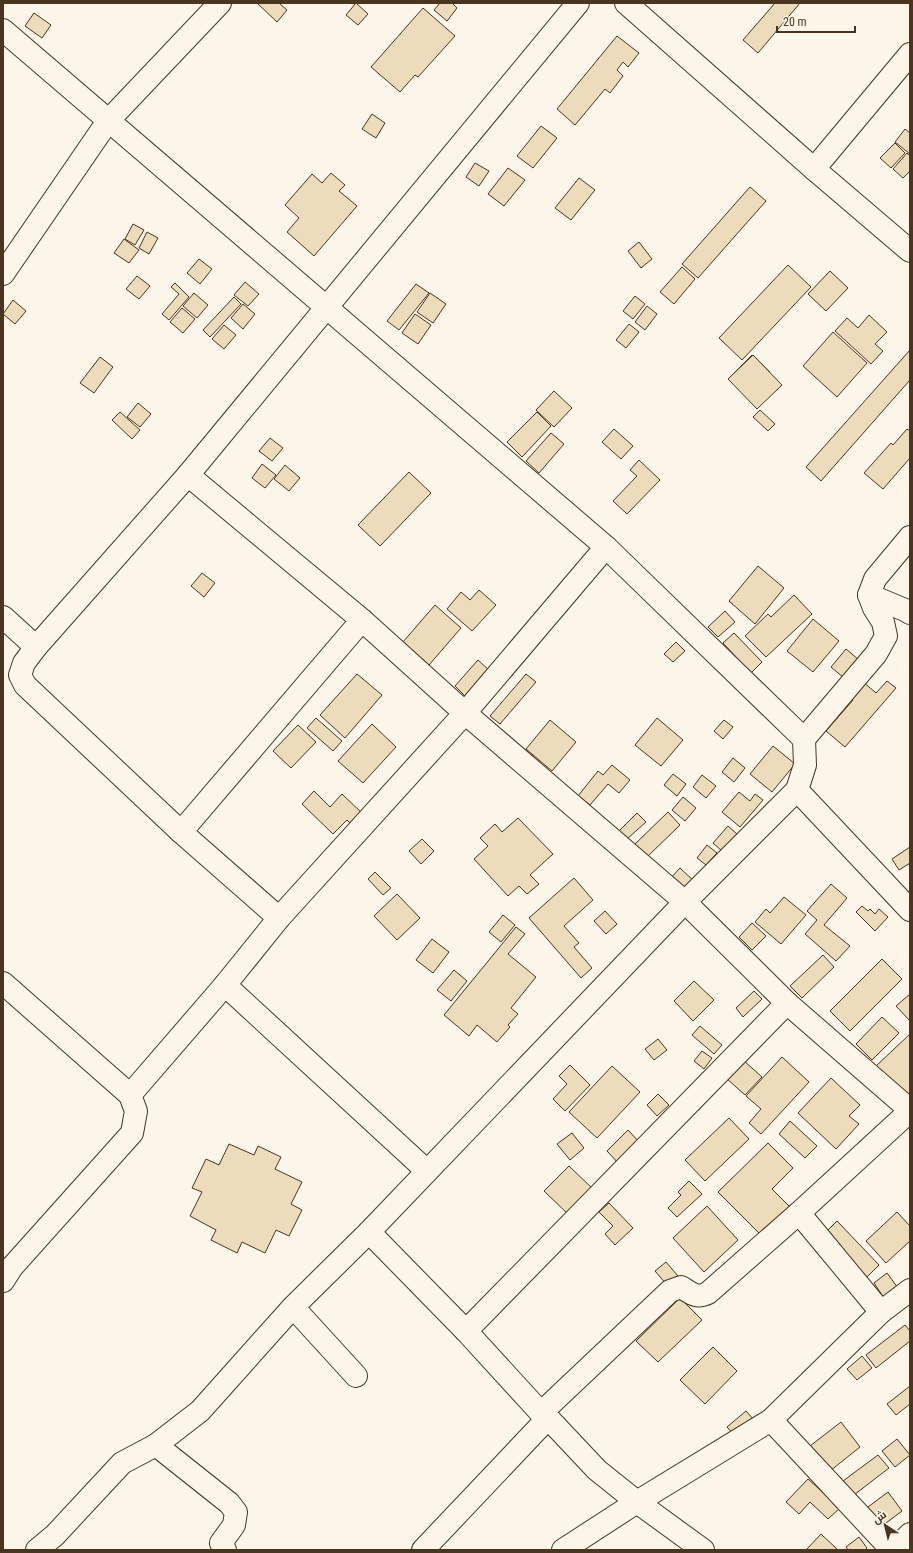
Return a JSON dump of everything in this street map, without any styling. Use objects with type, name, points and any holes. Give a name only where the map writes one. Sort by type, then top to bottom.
[{"type":"street","points":[[3,274],[108,121],[220,3]]},
{"type":"street","points":[[279,918],[181,832],[26,685],[20,675],[24,663],[36,647],[188,475],[578,3]]},
{"type":"street","points":[[626,3],[814,169],[910,251]]},
{"type":"street","points":[[3,30],[606,548],[804,739]]},
{"type":"street","points":[[814,169],[910,54]]},
{"type":"street","points":[[188,475],[362,620],[465,712],[685,902],[787,1003],[910,1111],[708,1293],[701,1296],[694,1295],[681,1287],[670,1291],[544,1415],[423,1550]]},
{"type":"street","points":[[37,1550],[55,1535],[122,1463],[156,1445],[200,1411],[293,1307],[369,1232],[685,902],[797,790],[805,765],[804,739],[876,654],[886,636],[883,622],[874,608],[869,595],[875,579],[910,537]]},
{"type":"street","points":[[130,1095],[225,985],[279,918],[465,712],[606,548]]},
{"type":"street","points":[[869,595],[910,613]]},
{"type":"street","points":[[3,617],[36,647]]},
{"type":"street","points":[[181,832],[362,620]]},
{"type":"street","points":[[797,790],[910,910]]},
{"type":"street","points":[[3,983],[130,1095],[136,1112],[132,1133],[6,1269]]},
{"type":"street","points":[[225,985],[427,1171]]},
{"type":"street","points":[[466,1331],[787,1003]]},
{"type":"street","points":[[799,1212],[881,1312]]},
{"type":"street","points":[[369,1232],[466,1331],[597,1470],[637,1502],[703,1550]]},
{"type":"street","points":[[563,1550],[637,1502],[771,1420],[881,1312],[910,1290]]},
{"type":"street","points":[[293,1307],[356,1376]]},
{"type":"street","points":[[771,1420],[893,1550],[910,1534]]},
{"type":"street","points":[[156,1445],[230,1503],[236,1512],[234,1525],[221,1543],[225,1550]]},
{"type":"building","points":[[257,3],[279,3],[287,10],[277,22]]},
{"type":"building","points":[[356,3],[368,14],[358,25],[346,15]]},
{"type":"building","points":[[440,3],[452,3],[457,8],[447,21],[434,10]]},
{"type":"building","points":[[775,3],[800,3],[758,53],[743,40]]},
{"type":"building","points":[[423,8],[455,36],[418,77],[415,75],[400,92],[371,67]]},
{"type":"building","points":[[34,13],[51,25],[42,38],[25,26]]},
{"type":"building","points":[[617,36],[639,53],[628,67],[623,62],[617,70],[623,76],[610,93],[605,89],[575,125],[557,109]]},
{"type":"building","points":[[372,114],[385,123],[376,138],[362,129]]},
{"type":"building","points":[[541,126],[557,138],[533,168],[517,156]]},
{"type":"building","points":[[905,129],[910,133],[910,154],[895,142]]},
{"type":"building","points":[[895,143],[905,153],[891,168],[880,158]]},
{"type":"building","points":[[907,153],[910,156],[910,171],[903,178],[893,169]]},
{"type":"building","points":[[475,163],[489,171],[479,186],[466,177]]},
{"type":"building","points":[[508,168],[525,180],[504,206],[488,194]]},
{"type":"building","points":[[331,173],[345,185],[339,191],[357,206],[314,256],[287,232],[299,218],[285,205],[312,174],[322,183]]},
{"type":"building","points":[[579,178],[595,190],[571,220],[555,208]]},
{"type":"building","points":[[750,187],[766,201],[698,278],[682,264]]},
{"type":"building","points":[[133,224],[144,230],[135,245],[125,239]]},
{"type":"building","points":[[147,232],[158,238],[149,254],[139,248]]},
{"type":"building","points":[[124,239],[139,250],[129,263],[114,253]]},
{"type":"building","points":[[639,242],[652,259],[641,268],[628,251]]},
{"type":"building","points":[[199,259],[212,269],[200,284],[187,273]]},
{"type":"building","points":[[788,265],[811,287],[742,360],[719,338]]},
{"type":"building","points":[[682,267],[695,279],[674,304],[660,292]]},
{"type":"building","points":[[830,271],[848,288],[826,311],[808,294]]},
{"type":"building","points":[[137,276],[150,286],[139,299],[126,289]]},
{"type":"building","points":[[245,282],[259,294],[248,306],[234,295]]},
{"type":"building","points":[[175,283],[189,297],[169,320],[162,314],[179,294],[171,287]]},
{"type":"building","points":[[416,284],[429,293],[399,330],[387,321]]},
{"type":"building","points":[[194,293],[208,305],[197,318],[183,306]]},
{"type":"building","points":[[430,293],[446,304],[433,323],[417,312]]},
{"type":"building","points":[[635,296],[645,304],[633,319],[623,311]]},
{"type":"building","points":[[234,297],[241,304],[210,337],[203,330]]},
{"type":"building","points":[[13,300],[26,311],[15,324],[3,314]]},
{"type":"building","points":[[243,304],[255,314],[243,329],[231,318]]},
{"type":"building","points":[[647,306],[657,314],[645,330],[635,322]]},
{"type":"building","points":[[182,308],[195,319],[183,333],[170,322]]},
{"type":"building","points":[[415,314],[431,325],[418,344],[402,333]]},
{"type":"building","points":[[869,315],[887,332],[875,344],[883,351],[871,364],[835,331],[847,318],[858,328]]},
{"type":"building","points":[[629,324],[639,332],[626,348],[616,340]]},
{"type":"building","points":[[224,325],[236,335],[224,349],[212,339]]},
{"type":"building","points":[[833,332],[867,363],[837,397],[803,366]]},
{"type":"building","points":[[910,350],[910,380],[821,481],[806,467]]},
{"type":"building","points":[[752,355],[770,372],[748,395],[730,377]]},
{"type":"building","points":[[753,355],[782,385],[757,409],[728,379]]},
{"type":"building","points":[[100,357],[113,367],[94,393],[80,383]]},
{"type":"building","points":[[554,391],[572,408],[554,427],[536,410]]},
{"type":"building","points":[[138,403],[151,414],[140,427],[127,417]]},
{"type":"building","points":[[760,410],[775,424],[768,431],[753,417]]},
{"type":"building","points":[[120,412],[140,430],[132,439],[112,420]]},
{"type":"building","points":[[537,412],[551,426],[522,457],[507,442]]},
{"type":"building","points":[[614,429],[633,446],[621,459],[602,442]]},
{"type":"building","points":[[907,429],[910,431],[910,458],[883,489],[864,473],[891,443],[893,445]]},
{"type":"building","points":[[551,433],[564,444],[539,473],[526,461]]},
{"type":"building","points":[[270,438],[283,448],[272,461],[259,451]]},
{"type":"building","points":[[639,460],[660,480],[627,514],[613,501],[637,476],[630,470]]},
{"type":"building","points":[[262,464],[276,475],[265,488],[252,478]]},
{"type":"building","points":[[285,465],[300,478],[289,491],[274,479]]},
{"type":"building","points":[[409,472],[431,493],[380,546],[358,525]]},
{"type":"building","points":[[758,566],[784,588],[755,624],[729,601]]},
{"type":"building","points":[[202,573],[215,583],[204,597],[191,586]]},
{"type":"building","points":[[479,590],[496,605],[472,631],[447,609],[461,592],[470,600]]},
{"type":"building","points":[[794,595],[812,614],[766,657],[745,636],[768,614],[771,617]]},
{"type":"building","points":[[435,605],[461,628],[429,665],[403,642]]},
{"type":"building","points":[[725,611],[735,622],[718,637],[708,627]]},
{"type":"building","points":[[813,619],[839,641],[813,672],[787,651]]},
{"type":"building","points":[[734,633],[762,662],[751,673],[723,643]]},
{"type":"building","points":[[676,642],[685,651],[673,662],[664,654]]},
{"type":"building","points":[[846,649],[859,660],[844,678],[831,667]]},
{"type":"building","points":[[478,660],[491,672],[467,698],[455,686]]},
{"type":"building","points":[[357,674],[382,695],[345,738],[320,715]]},
{"type":"building","points":[[526,674],[536,682],[500,724],[490,716]]},
{"type":"building","points":[[862,681],[876,693],[887,681],[896,688],[845,747],[826,731],[853,700],[849,696]]},
{"type":"building","points":[[316,718],[342,741],[333,751],[307,728]]},
{"type":"building","points":[[657,718],[683,740],[661,766],[635,745]]},
{"type":"building","points":[[550,720],[576,742],[552,771],[526,749]]},
{"type":"building","points":[[724,720],[733,727],[723,739],[714,731]]},
{"type":"building","points":[[372,724],[396,747],[363,783],[338,761]]},
{"type":"building","points":[[298,725],[316,742],[291,768],[273,751]]},
{"type":"building","points":[[773,746],[795,764],[772,792],[750,774]]},
{"type":"building","points":[[733,758],[745,768],[734,782],[722,772]]},
{"type":"building","points":[[612,765],[630,780],[619,793],[608,784],[590,805],[578,796],[598,771],[603,775]]},
{"type":"building","points":[[673,774],[686,784],[677,796],[664,785]]},
{"type":"building","points":[[702,775],[716,786],[706,798],[693,787]]},
{"type":"building","points":[[314,791],[330,807],[342,794],[363,814],[352,825],[347,820],[333,834],[302,804]]},
{"type":"building","points":[[739,792],[750,801],[755,794],[763,800],[740,827],[722,812]]},
{"type":"building","points":[[683,797],[696,808],[685,821],[672,810]]},
{"type":"building","points":[[668,812],[680,825],[646,858],[633,846]]},
{"type":"building","points":[[637,813],[646,822],[627,839],[619,831]]},
{"type":"building","points":[[518,818],[553,854],[530,875],[539,884],[527,894],[519,886],[508,896],[474,859],[488,846],[480,838],[495,824],[502,832]]},
{"type":"building","points":[[728,826],[737,834],[722,851],[713,843]]},
{"type":"building","points":[[422,839],[434,851],[421,864],[409,851]]},
{"type":"building","points":[[707,845],[717,853],[706,865],[697,858]]},
{"type":"building","points":[[910,847],[910,863],[899,870],[892,859]]},
{"type":"building","points":[[680,868],[698,885],[686,896],[669,880]]},
{"type":"building","points":[[375,872],[391,888],[383,895],[368,879]]},
{"type":"building","points":[[574,878],[593,900],[564,926],[579,943],[574,947],[592,968],[581,978],[529,918]]},
{"type":"building","points":[[831,884],[847,898],[824,925],[850,946],[836,961],[805,934],[817,920],[807,911]]},
{"type":"building","points":[[397,894],[420,918],[397,940],[374,916]]},
{"type":"building","points":[[784,897],[806,915],[781,944],[755,922],[766,909],[770,913]]},
{"type":"building","points":[[862,906],[868,911],[870,909],[875,914],[879,909],[888,917],[875,931],[856,912]]},
{"type":"building","points":[[605,911],[617,924],[606,934],[594,921]]},
{"type":"building","points":[[503,915],[515,925],[501,942],[489,932]]},
{"type":"building","points":[[752,923],[766,936],[752,950],[739,937]]},
{"type":"building","points":[[516,927],[525,934],[508,954],[536,977],[511,1008],[518,1014],[508,1025],[510,1027],[497,1042],[477,1025],[469,1036],[444,1015]]},
{"type":"building","points":[[432,939],[449,952],[433,973],[416,960]]},
{"type":"building","points":[[823,955],[834,967],[802,998],[790,986]]},
{"type":"building","points":[[882,959],[902,979],[850,1031],[830,1011]]},
{"type":"building","points":[[454,970],[467,981],[451,1001],[437,990]]},
{"type":"building","points":[[694,981],[714,1000],[693,1021],[674,1001]]},
{"type":"building","points":[[754,991],[762,999],[743,1017],[736,1008]]},
{"type":"building","points":[[910,994],[910,1021],[896,1006]]},
{"type":"building","points":[[882,1017],[899,1033],[872,1060],[856,1044]]},
{"type":"building","points":[[700,1026],[722,1045],[714,1054],[692,1035]]},
{"type":"building","points":[[910,1034],[910,1096],[875,1067]]},
{"type":"building","points":[[658,1039],[667,1050],[654,1060],[645,1049]]},
{"type":"building","points":[[702,1051],[712,1058],[704,1069],[694,1061]]},
{"type":"building","points":[[782,1057],[809,1082],[761,1134],[749,1123],[761,1109],[746,1096]]},
{"type":"building","points":[[743,1060],[762,1077],[745,1095],[726,1078]]},
{"type":"building","points":[[570,1065],[590,1085],[565,1111],[553,1099],[567,1084],[559,1076]]},
{"type":"building","points":[[612,1066],[640,1092],[597,1138],[569,1112]]},
{"type":"building","points":[[831,1078],[860,1105],[849,1116],[859,1124],[836,1149],[798,1113]]},
{"type":"building","points":[[658,1094],[669,1105],[657,1116],[647,1105]]},
{"type":"building","points":[[729,1118],[749,1139],[705,1181],[685,1160]]},
{"type":"building","points":[[790,1121],[817,1146],[805,1158],[779,1134]]},
{"type":"building","points":[[628,1130],[640,1143],[619,1164],[607,1151]]},
{"type":"building","points":[[572,1133],[584,1148],[570,1160],[557,1144]]},
{"type":"building","points":[[768,1143],[793,1168],[772,1189],[791,1208],[762,1236],[718,1192]]},
{"type":"building","points":[[229,1144],[254,1155],[258,1146],[281,1157],[275,1169],[302,1182],[291,1204],[302,1210],[289,1236],[276,1230],[265,1253],[242,1242],[237,1253],[211,1240],[216,1230],[190,1216],[202,1192],[192,1188],[206,1159],[219,1165]]},
{"type":"building","points":[[569,1166],[593,1189],[569,1215],[544,1191]]},
{"type":"building","points":[[689,1181],[702,1194],[677,1217],[668,1208],[681,1195],[678,1192]]},
{"type":"building","points":[[609,1203],[633,1228],[615,1245],[605,1234],[613,1226],[599,1212]]},
{"type":"building","points":[[707,1206],[738,1240],[704,1272],[673,1238]]},
{"type":"building","points":[[897,1212],[910,1226],[910,1241],[886,1263],[866,1241]]},
{"type":"building","points":[[837,1221],[879,1265],[867,1277],[825,1233]]},
{"type":"building","points":[[666,1262],[678,1276],[667,1285],[655,1271]]},
{"type":"building","points":[[887,1273],[898,1288],[884,1298],[874,1283]]},
{"type":"building","points":[[680,1298],[702,1320],[658,1362],[636,1341]]},
{"type":"building","points":[[905,1325],[910,1331],[910,1341],[876,1368],[866,1355]]},
{"type":"building","points":[[713,1347],[737,1371],[705,1404],[680,1380]]},
{"type":"building","points":[[862,1356],[872,1368],[857,1380],[847,1369]]},
{"type":"building","points":[[910,1386],[910,1404],[896,1415],[887,1404]]},
{"type":"building","points":[[746,1411],[755,1421],[736,1437],[727,1427]]},
{"type":"building","points":[[841,1422],[860,1447],[830,1471],[810,1446]]},
{"type":"building","points":[[897,1439],[910,1455],[895,1467],[882,1451]]},
{"type":"building","points":[[878,1455],[889,1468],[850,1498],[839,1484]]},
{"type":"building","points":[[808,1479],[840,1508],[828,1519],[810,1502],[799,1514],[786,1502]]},
{"type":"building","points":[[888,1492],[902,1511],[878,1529],[864,1510]]},
{"type":"building","points":[[821,1534],[838,1550],[806,1550]]},
{"type":"building","points":[[859,1537],[867,1548],[865,1550],[848,1550],[846,1547]]}]
